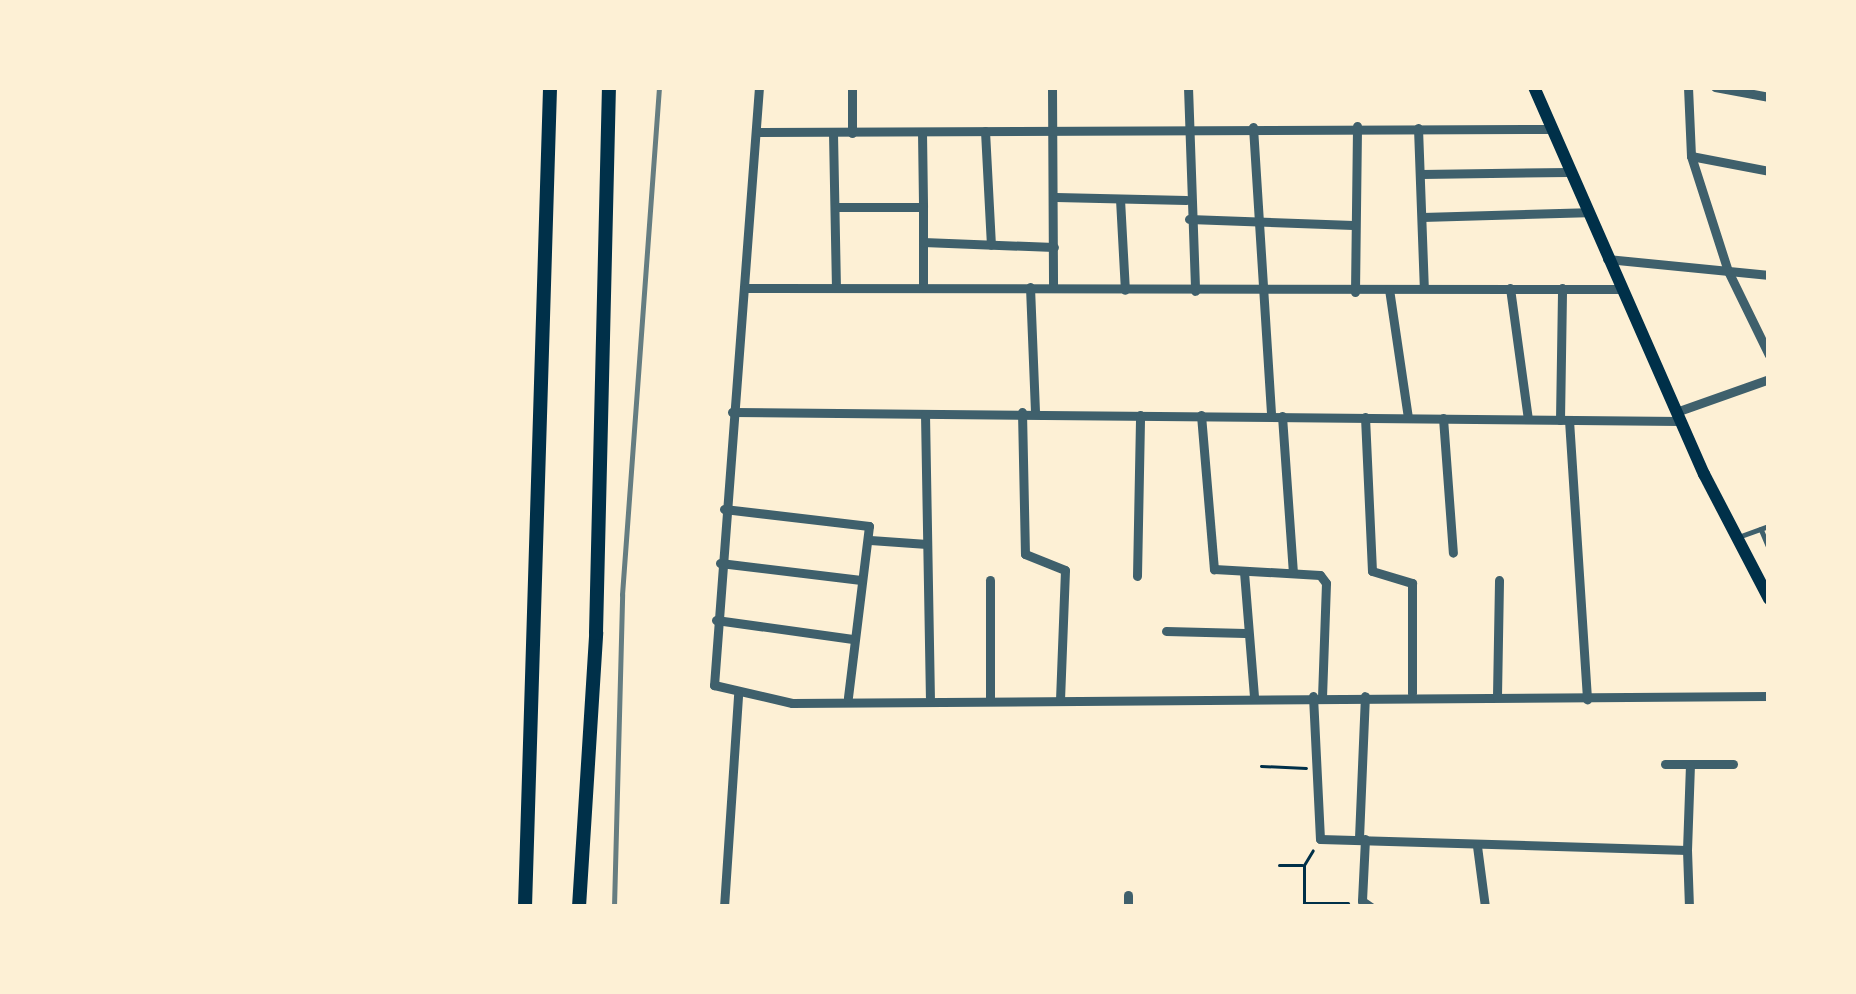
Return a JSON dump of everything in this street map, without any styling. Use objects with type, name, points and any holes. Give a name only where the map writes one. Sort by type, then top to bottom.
[{"type":"highway","points":[[525,907],[550,87]]},
{"type":"highway","points":[[579,907],[596,633],[609,87]]},
{"type":"main road","points":[[1534,87],[1620,290],[1769,599]]},
{"type":"street","points":[[760,87],[714,685],[792,703],[848,698],[1412,693],[1588,699],[1769,696]]},
{"type":"street","points":[[852,87],[852,133]]},
{"type":"street","points":[[1052,87],[1053,288]]},
{"type":"street","points":[[1188,87],[1186,200],[1195,291]]},
{"type":"street","points":[[1688,87],[1685,112],[1691,156],[1728,271],[1769,355]]},
{"type":"street","points":[[1715,87],[1769,98]]},
{"type":"street","points":[[756,132],[1357,126],[1550,129]]},
{"type":"street","points":[[1355,292],[1357,126]]},
{"type":"street","points":[[1253,127],[1293,572]]},
{"type":"street","points":[[1418,128],[1424,289]]},
{"type":"street","points":[[985,131],[991,245]]},
{"type":"street","points":[[922,132],[923,287]]},
{"type":"street","points":[[833,133],[836,288]]},
{"type":"street","points":[[1691,156],[1769,171]]},
{"type":"street","points":[[1421,174],[1568,172]]},
{"type":"street","points":[[1056,197],[1186,200]]},
{"type":"street","points":[[1120,200],[1125,290]]},
{"type":"street","points":[[836,207],[923,208]]},
{"type":"street","points":[[1422,217],[1586,212]]},
{"type":"street","points":[[1189,218],[1353,225]]},
{"type":"street","points":[[923,242],[1054,247]]},
{"type":"street","points":[[1606,259],[1769,275]]},
{"type":"street","points":[[745,287],[1265,293],[1620,290]]},
{"type":"street","points":[[1030,287],[1035,413]]},
{"type":"street","points":[[1510,288],[1528,419]]},
{"type":"street","points":[[1562,288],[1564,420],[1588,699]]},
{"type":"street","points":[[1389,290],[1408,418]]},
{"type":"street","points":[[732,412],[1564,420],[1678,416],[1769,379]]},
{"type":"street","points":[[1022,412],[1025,554],[1065,570],[1060,698]]},
{"type":"street","points":[[925,414],[930,697]]},
{"type":"street","points":[[1137,576],[1140,415]]},
{"type":"street","points":[[1201,415],[1214,569],[1320,575],[1327,583],[1314,769],[1320,838],[1687,850]]},
{"type":"street","points":[[1364,417],[1372,571],[1412,586],[1412,693]]},
{"type":"street","points":[[1443,418],[1453,553]]},
{"type":"street","points":[[724,509],[861,522],[870,540],[848,698]]},
{"type":"street","points":[[870,540],[927,544]]},
{"type":"street","points":[[720,563],[861,580]]},
{"type":"street","points":[[1244,572],[1245,633],[1254,697]]},
{"type":"street","points":[[990,580],[990,698]]},
{"type":"street","points":[[1497,696],[1499,580]]},
{"type":"street","points":[[716,620],[853,639]]},
{"type":"street","points":[[1166,632],[1245,633]]},
{"type":"street","points":[[724,907],[738,694]]},
{"type":"street","points":[[1364,696],[1366,905]]},
{"type":"street","points":[[1665,764],[1733,764]]},
{"type":"street","points":[[1688,907],[1690,765]]},
{"type":"street","points":[[1478,846],[1485,907]]},
{"type":"lane","points":[[1736,538],[1769,526]]},
{"type":"lane","points":[[1761,529],[1769,548]]},
{"type":"path","points":[[1261,766],[1314,769]]},
{"type":"path","points":[[1320,838],[1304,865],[1304,905],[1366,905]]},
{"type":"path","points":[[1279,866],[1304,865]]},
{"type":"railway","points":[[614,907],[622,595],[659,87]]}]
